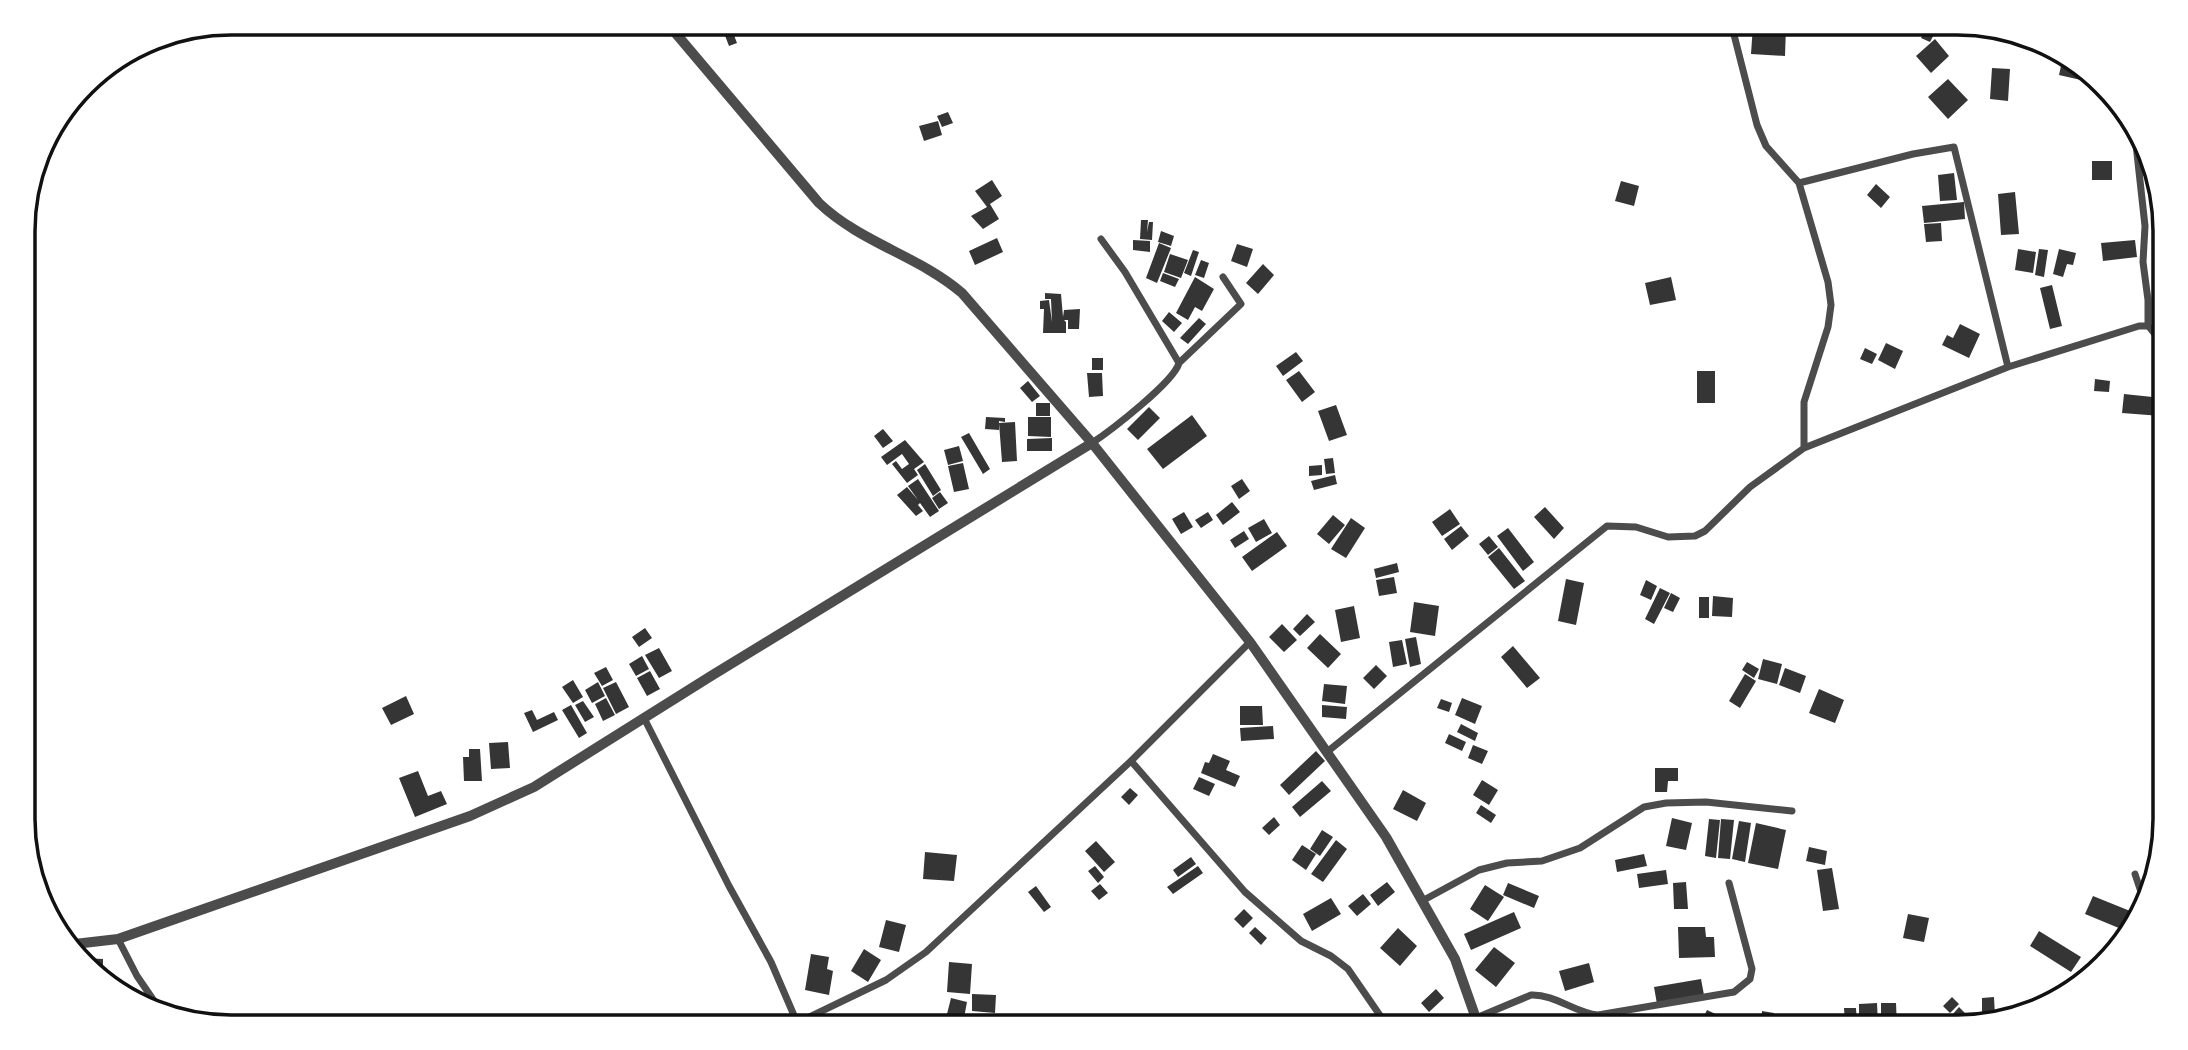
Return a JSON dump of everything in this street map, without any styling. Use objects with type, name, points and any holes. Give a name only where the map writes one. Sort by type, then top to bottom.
[{"type":"street","points":[[677,35],[819,204],[848,227],[947,280],[962,293],[1092,443],[1250,642],[1386,837],[1455,959],[1475,1015]]},
{"type":"street","points":[[1734,35],[1742,73],[1766,146],[1799,183],[1828,282],[1831,305],[1828,327],[1804,402],[1804,448]]},
{"type":"street","points":[[1799,183],[1913,154],[1954,147],[2008,367]]},
{"type":"street","points":[[2137,154],[2145,226],[2143,261],[2148,327]]},
{"type":"street","points":[[1101,239],[1125,272],[1179,363]]},
{"type":"street","points":[[80,943],[118,939],[470,816],[534,787],[1116,426],[1173,375],[1179,363],[1241,304],[1239,297],[1223,277]]},
{"type":"street","points":[[1327,752],[1607,526],[1636,527],[1668,537],[1695,537],[1705,531],[1750,487],[1804,448],[2008,367],[2139,326],[2153,330]]},
{"type":"street","points":[[818,1015],[886,980],[926,952],[1131,761],[1250,642]]},
{"type":"street","points":[[644,718],[729,886],[771,962],[794,1015]]},
{"type":"street","points":[[1131,761],[1245,892],[1301,941],[1331,956],[1348,969],[1380,1015]]},
{"type":"street","points":[[1422,901],[1479,870],[1507,863],[1542,860],[1580,848],[1644,807],[1666,803],[1706,802],[1792,811]]},
{"type":"street","points":[[2135,874],[2140,888]]},
{"type":"street","points":[[1604,1015],[1734,992],[1750,979],[1752,969],[1729,883]]},
{"type":"street","points":[[118,939],[136,976],[152,998]]},
{"type":"street","points":[[1493,1015],[1531,995],[1540,995],[1593,1015]]},
{"type":"building","points":[[725,35],[734,35],[737,43],[729,46]]},
{"type":"building","points":[[1752,35],[1786,35],[1785,56],[1751,54]]},
{"type":"building","points":[[1923,35],[1934,35],[1930,42],[1921,38]]},
{"type":"building","points":[[1935,39],[1949,56],[1931,73],[1916,56]]},
{"type":"building","points":[[2061,65],[2081,80],[2059,75]]},
{"type":"building","points":[[1992,68],[2010,69],[2008,101],[1990,99]]},
{"type":"building","points":[[1948,79],[1968,100],[1948,119],[1928,97]]},
{"type":"building","points":[[948,112],[953,123],[942,127],[937,116]]},
{"type":"building","points":[[938,121],[942,135],[924,141],[919,126]]},
{"type":"building","points":[[2092,161],[2112,161],[2112,180],[2092,180]]},
{"type":"building","points":[[1954,173],[1957,200],[1940,201],[1938,175]]},
{"type":"building","points":[[992,180],[1002,196],[990,204],[999,219],[983,229],[971,216],[987,207],[975,191]]},
{"type":"building","points":[[1621,181],[1639,186],[1634,206],[1615,201]]},
{"type":"building","points":[[1876,184],[1890,197],[1881,208],[1867,195]]},
{"type":"building","points":[[2015,192],[2019,234],[2001,235],[1998,194]]},
{"type":"building","points":[[1964,202],[1965,219],[1924,223],[1922,206]]},
{"type":"building","points":[[1141,220],[1148,220],[1147,232],[1149,222],[1153,222],[1152,240],[1140,239]]},
{"type":"building","points":[[1941,223],[1942,241],[1926,242],[1924,224]]},
{"type":"building","points":[[1161,231],[1174,236],[1171,246],[1158,242]]},
{"type":"building","points":[[997,238],[1003,252],[975,265],[969,251]]},
{"type":"building","points":[[1133,240],[1150,241],[1150,252],[1133,250]]},
{"type":"building","points":[[2135,240],[2137,257],[2103,261],[2101,243]]},
{"type":"building","points":[[1159,243],[1171,248],[1157,283],[1146,278]]},
{"type":"building","points":[[1237,244],[1253,249],[1247,267],[1231,261]]},
{"type":"building","points":[[2018,249],[2036,252],[2033,273],[2015,270]]},
{"type":"building","points":[[2039,249],[2048,250],[2044,277],[2035,275]]},
{"type":"building","points":[[2059,249],[2076,253],[2073,265],[2067,264],[2063,277],[2053,274]]},
{"type":"building","points":[[1193,250],[1199,252],[1191,276],[1184,273]]},
{"type":"building","points":[[1170,254],[1188,260],[1181,278],[1164,272]]},
{"type":"building","points":[[1201,260],[1209,263],[1204,278],[1195,275]]},
{"type":"building","points":[[1263,264],[1274,275],[1258,294],[1246,283]]},
{"type":"building","points":[[1163,273],[1179,279],[1175,287],[1160,281]]},
{"type":"building","points":[[1195,277],[1214,289],[1202,311],[1195,307],[1188,320],[1176,313]]},
{"type":"building","points":[[1671,277],[1676,300],[1650,305],[1645,283]]},
{"type":"building","points":[[2052,285],[2062,326],[2050,329],[2040,288]]},
{"type":"building","points":[[1045,293],[1061,294],[1063,317],[1064,310],[1080,309],[1079,329],[1068,329],[1068,320],[1064,320],[1066,333],[1043,333],[1044,309],[1040,309],[1040,301],[1049,300],[1052,322],[1051,299],[1045,299]]},
{"type":"building","points":[[1169,312],[1182,323],[1174,332],[1162,321]]},
{"type":"building","points":[[1199,318],[1206,324],[1188,344],[1180,338]]},
{"type":"building","points":[[1960,324],[1980,334],[1969,358],[1942,345],[1947,335],[1953,338]]},
{"type":"building","points":[[1886,343],[1903,351],[1895,369],[1878,360]]},
{"type":"building","points":[[1865,348],[1877,354],[1872,364],[1860,359]]},
{"type":"building","points":[[1296,352],[1303,361],[1283,376],[1276,366]]},
{"type":"building","points":[[1092,358],[1103,358],[1103,370],[1092,370]]},
{"type":"building","points":[[1299,371],[1315,392],[1302,402],[1286,380]]},
{"type":"building","points":[[1697,371],[1715,371],[1715,403],[1697,403]]},
{"type":"building","points":[[1087,373],[1102,373],[1103,396],[1089,397]]},
{"type":"building","points":[[2095,379],[2110,381],[2109,392],[2094,391]]},
{"type":"building","points":[[1028,381],[1040,396],[1032,402],[1020,388]]},
{"type":"building","points":[[2124,394],[2153,397],[2153,415],[2122,413]]},
{"type":"building","points":[[1036,403],[1050,403],[1050,416],[1036,416]]},
{"type":"building","points":[[1336,405],[1347,435],[1329,441],[1318,411]]},
{"type":"building","points":[[1149,407],[1160,418],[1138,440],[1127,429]]},
{"type":"building","points":[[1192,415],[1207,436],[1163,469],[1147,449]]},
{"type":"building","points":[[986,417],[1005,418],[1005,422],[999,421],[999,430],[985,429]]},
{"type":"building","points":[[1028,417],[1051,417],[1051,437],[1028,436]]},
{"type":"building","points":[[1015,422],[1017,461],[1002,462],[999,423]]},
{"type":"building","points":[[883,429],[893,441],[883,448],[874,436]]},
{"type":"building","points":[[969,433],[990,469],[983,474],[961,437]]},
{"type":"building","points":[[1052,438],[1052,451],[1027,451],[1027,439]]},
{"type":"building","points":[[905,440],[924,462],[914,469],[918,475],[907,483],[892,464],[896,461],[902,469],[909,464],[902,454],[887,465],[881,457]]},
{"type":"building","points":[[959,446],[963,461],[948,465],[944,450]]},
{"type":"building","points":[[1333,458],[1335,473],[1326,474],[1324,459]]},
{"type":"building","points":[[963,463],[969,489],[954,492],[948,466]]},
{"type":"building","points":[[925,464],[941,490],[933,496],[917,470]]},
{"type":"building","points":[[1322,465],[1322,475],[1309,476],[1309,466]]},
{"type":"building","points":[[1335,475],[1337,484],[1314,490],[1311,481]]},
{"type":"building","points":[[918,479],[939,511],[930,517],[920,503],[918,505],[923,511],[916,516],[897,495],[907,487],[918,500],[908,486]]},
{"type":"building","points":[[1242,479],[1250,491],[1239,499],[1231,486]]},
{"type":"building","points":[[940,492],[948,503],[939,509],[932,498]]},
{"type":"building","points":[[1232,502],[1240,512],[1223,525],[1216,515]]},
{"type":"building","points":[[1545,507],[1564,528],[1554,539],[1534,517]]},
{"type":"building","points":[[1450,509],[1460,524],[1442,536],[1432,522]]},
{"type":"building","points":[[1184,512],[1193,527],[1181,534],[1172,519]]},
{"type":"building","points":[[1208,512],[1213,520],[1201,528],[1195,520]]},
{"type":"building","points":[[1333,515],[1345,525],[1329,544],[1317,534]]},
{"type":"building","points":[[1351,518],[1365,528],[1346,558],[1331,549]]},
{"type":"building","points":[[1264,519],[1272,533],[1256,542],[1248,528]]},
{"type":"building","points":[[1461,526],[1469,536],[1452,550],[1444,539]]},
{"type":"building","points":[[1508,528],[1534,562],[1523,571],[1497,536]]},
{"type":"building","points":[[1244,531],[1249,539],[1235,548],[1230,540]]},
{"type":"building","points":[[1277,532],[1287,546],[1252,571],[1242,557]]},
{"type":"building","points":[[1489,536],[1498,547],[1488,555],[1479,544]]},
{"type":"building","points":[[1499,548],[1525,581],[1514,589],[1488,557]]},
{"type":"building","points":[[1397,563],[1399,572],[1376,578],[1374,569]]},
{"type":"building","points":[[1394,577],[1397,593],[1379,596],[1376,580]]},
{"type":"building","points":[[1566,579],[1584,583],[1576,625],[1558,621]]},
{"type":"building","points":[[1646,580],[1657,586],[1651,600],[1640,595]]},
{"type":"building","points":[[1660,588],[1670,593],[1654,624],[1645,619]]},
{"type":"building","points":[[1671,593],[1680,598],[1673,612],[1664,608]]},
{"type":"building","points":[[1713,596],[1733,598],[1732,617],[1712,616]]},
{"type":"building","points":[[1699,597],[1709,597],[1709,618],[1699,618]]},
{"type":"building","points":[[1414,602],[1439,606],[1435,636],[1410,632]]},
{"type":"building","points":[[1354,606],[1360,638],[1341,642],[1335,610]]},
{"type":"building","points":[[1307,614],[1315,622],[1300,636],[1293,629]]},
{"type":"building","points":[[1282,624],[1297,640],[1284,652],[1269,637]]},
{"type":"building","points":[[645,628],[652,638],[639,647],[632,637]]},
{"type":"building","points":[[1320,634],[1341,654],[1328,668],[1307,648]]},
{"type":"building","points":[[1416,637],[1421,664],[1410,667],[1405,639]]},
{"type":"building","points":[[1402,640],[1407,664],[1393,667],[1389,642]]},
{"type":"building","points":[[1513,646],[1540,678],[1527,688],[1501,657]]},
{"type":"building","points":[[659,648],[672,671],[659,678],[645,655]]},
{"type":"building","points":[[642,656],[649,669],[636,676],[629,664]]},
{"type":"building","points":[[1763,659],[1782,664],[1777,684],[1758,679]]},
{"type":"building","points":[[1747,662],[1759,669],[1754,678],[1742,670]]},
{"type":"building","points":[[1376,665],[1387,676],[1374,689],[1363,678]]},
{"type":"building","points":[[606,667],[613,680],[602,686],[594,673]]},
{"type":"building","points":[[1785,668],[1806,676],[1800,693],[1779,685]]},
{"type":"building","points":[[650,671],[660,689],[647,696],[637,678]]},
{"type":"building","points":[[1745,674],[1756,681],[1740,708],[1729,701]]},
{"type":"building","points":[[573,680],[583,697],[573,703],[562,687]]},
{"type":"building","points":[[598,682],[605,696],[592,703],[585,690]]},
{"type":"building","points":[[616,682],[629,707],[616,714],[603,688]]},
{"type":"building","points":[[1324,684],[1347,686],[1345,704],[1322,701]]},
{"type":"building","points":[[1819,689],[1844,700],[1835,723],[1809,713]]},
{"type":"building","points":[[406,696],[414,714],[391,725],[382,708]]},
{"type":"building","points":[[606,698],[615,715],[603,721],[595,704]]},
{"type":"building","points":[[1462,698],[1482,706],[1475,724],[1455,715]]},
{"type":"building","points":[[1441,699],[1452,703],[1449,712],[1437,708]]},
{"type":"building","points":[[583,701],[594,717],[585,722],[575,705]]},
{"type":"building","points":[[571,705],[587,733],[579,738],[562,710]]},
{"type":"building","points":[[1322,705],[1347,707],[1346,719],[1322,717]]},
{"type":"building","points":[[1240,706],[1262,706],[1263,725],[1240,725]]},
{"type":"building","points":[[532,710],[537,720],[554,712],[558,720],[533,732],[524,713]]},
{"type":"building","points":[[1461,724],[1478,733],[1475,741],[1457,732]]},
{"type":"building","points":[[1273,726],[1274,739],[1241,741],[1240,728]]},
{"type":"building","points":[[1449,734],[1466,742],[1462,751],[1445,743]]},
{"type":"building","points":[[508,742],[510,768],[491,769],[489,743]]},
{"type":"building","points":[[1473,745],[1488,751],[1482,764],[1468,758]]},
{"type":"building","points":[[469,749],[480,749],[482,781],[464,781],[463,757],[469,757]]},
{"type":"building","points":[[1316,751],[1325,761],[1289,795],[1280,785]]},
{"type":"building","points":[[1213,754],[1230,761],[1226,770],[1240,776],[1235,787],[1201,773],[1205,762],[1209,763]]},
{"type":"building","points":[[1655,768],[1678,768],[1678,781],[1668,781],[1667,792],[1655,792]]},
{"type":"building","points":[[418,771],[428,796],[441,791],[447,804],[415,817],[399,778]]},
{"type":"building","points":[[1199,777],[1215,784],[1209,796],[1193,789]]},
{"type":"building","points":[[1482,780],[1498,790],[1489,805],[1473,795]]},
{"type":"building","points":[[1322,781],[1331,791],[1300,817],[1292,807]]},
{"type":"building","points":[[1130,788],[1138,795],[1129,805],[1121,797]]},
{"type":"building","points":[[1403,790],[1426,803],[1417,821],[1393,809]]},
{"type":"building","points":[[1481,805],[1496,815],[1491,823],[1476,813]]},
{"type":"building","points":[[1274,817],[1280,825],[1269,835],[1262,828]]},
{"type":"building","points":[[1672,818],[1692,823],[1686,850],[1666,846]]},
{"type":"building","points":[[1709,819],[1720,820],[1716,858],[1705,856]]},
{"type":"building","points":[[1721,819],[1734,820],[1730,859],[1718,858]]},
{"type":"building","points":[[1739,821],[1751,823],[1745,862],[1732,859]]},
{"type":"building","points":[[1756,823],[1786,830],[1778,869],[1748,863]]},
{"type":"building","points":[[1322,830],[1333,837],[1320,856],[1310,849]]},
{"type":"building","points":[[1336,840],[1347,849],[1323,882],[1311,874]]},
{"type":"building","points":[[1096,841],[1115,862],[1104,872],[1085,851]]},
{"type":"building","points":[[1302,845],[1316,854],[1306,870],[1292,860]]},
{"type":"building","points":[[1809,847],[1827,851],[1825,865],[1806,861]]},
{"type":"building","points":[[925,852],[957,855],[954,881],[923,879]]},
{"type":"building","points":[[1644,854],[1647,866],[1617,872],[1615,860]]},
{"type":"building","points":[[1191,857],[1196,864],[1178,877],[1173,870]]},
{"type":"building","points":[[1095,866],[1104,877],[1098,883],[1088,871]]},
{"type":"building","points":[[1198,866],[1203,873],[1173,894],[1167,887]]},
{"type":"building","points":[[1832,868],[1839,909],[1823,911],[1817,870]]},
{"type":"building","points":[[1666,870],[1668,884],[1639,888],[1637,874]]},
{"type":"building","points":[[1387,882],[1395,892],[1378,906],[1370,895]]},
{"type":"building","points":[[1686,882],[1688,909],[1674,909],[1673,883]]},
{"type":"building","points":[[1508,883],[1539,896],[1534,908],[1503,895]]},
{"type":"building","points":[[1100,884],[1108,893],[1099,900],[1091,891]]},
{"type":"building","points":[[1485,885],[1504,897],[1488,921],[1470,909]]},
{"type":"building","points":[[1036,886],[1051,907],[1044,912],[1028,892]]},
{"type":"building","points":[[1363,894],[1371,904],[1357,916],[1348,906]]},
{"type":"building","points":[[2093,896],[2130,911],[2120,928],[2085,914]]},
{"type":"building","points":[[1331,898],[1341,914],[1312,931],[1303,914]]},
{"type":"building","points":[[1244,909],[1253,918],[1243,928],[1234,919]]},
{"type":"building","points":[[1514,912],[1521,928],[1471,950],[1464,934]]},
{"type":"building","points":[[1908,914],[1929,918],[1924,942],[1903,938]]},
{"type":"building","points":[[886,920],[906,925],[899,952],[879,947]]},
{"type":"building","points":[[1255,927],[1267,938],[1261,945],[1249,933]]},
{"type":"building","points":[[1678,927],[1705,927],[1706,937],[1714,937],[1715,957],[1679,958]]},
{"type":"building","points":[[1398,928],[1417,946],[1400,966],[1380,948]]},
{"type":"building","points":[[2039,931],[2081,957],[2071,972],[2030,946]]},
{"type":"building","points":[[1494,947],[1515,963],[1496,987],[1475,970]]},
{"type":"building","points":[[864,949],[881,960],[868,982],[851,971]]},
{"type":"building","points":[[811,954],[829,957],[827,969],[833,971],[829,995],[805,990]]},
{"type":"building","points":[[95,959],[103,959],[103,967]]},
{"type":"building","points":[[949,962],[972,964],[970,994],[947,992]]},
{"type":"building","points":[[1589,963],[1594,982],[1565,991],[1559,971]]},
{"type":"building","points":[[1701,979],[1704,995],[1657,1004],[1654,987]]},
{"type":"building","points":[[1436,989],[1444,998],[1429,1012],[1421,1003]]},
{"type":"building","points":[[972,994],[996,995],[995,1013],[972,1011]]},
{"type":"building","points":[[1952,997],[1959,1004],[1950,1013],[1943,1006]]},
{"type":"building","points":[[1994,997],[1995,1011],[1982,1013],[1982,998]]},
{"type":"building","points":[[951,998],[967,1002],[965,1015],[947,1014]]},
{"type":"building","points":[[1877,1003],[1878,1015],[1859,1015],[1859,1004]]},
{"type":"building","points":[[1881,1003],[1896,1003],[1896,1015],[1881,1015]]},
{"type":"building","points":[[1959,1007],[1967,1015],[1952,1015]]},
{"type":"building","points":[[1844,1008],[1856,1008],[1856,1015],[1844,1015]]},
{"type":"building","points":[[1707,1010],[1718,1015],[1704,1015]]},
{"type":"building","points":[[1762,1011],[1774,1013],[1774,1015],[1762,1015]]}]
